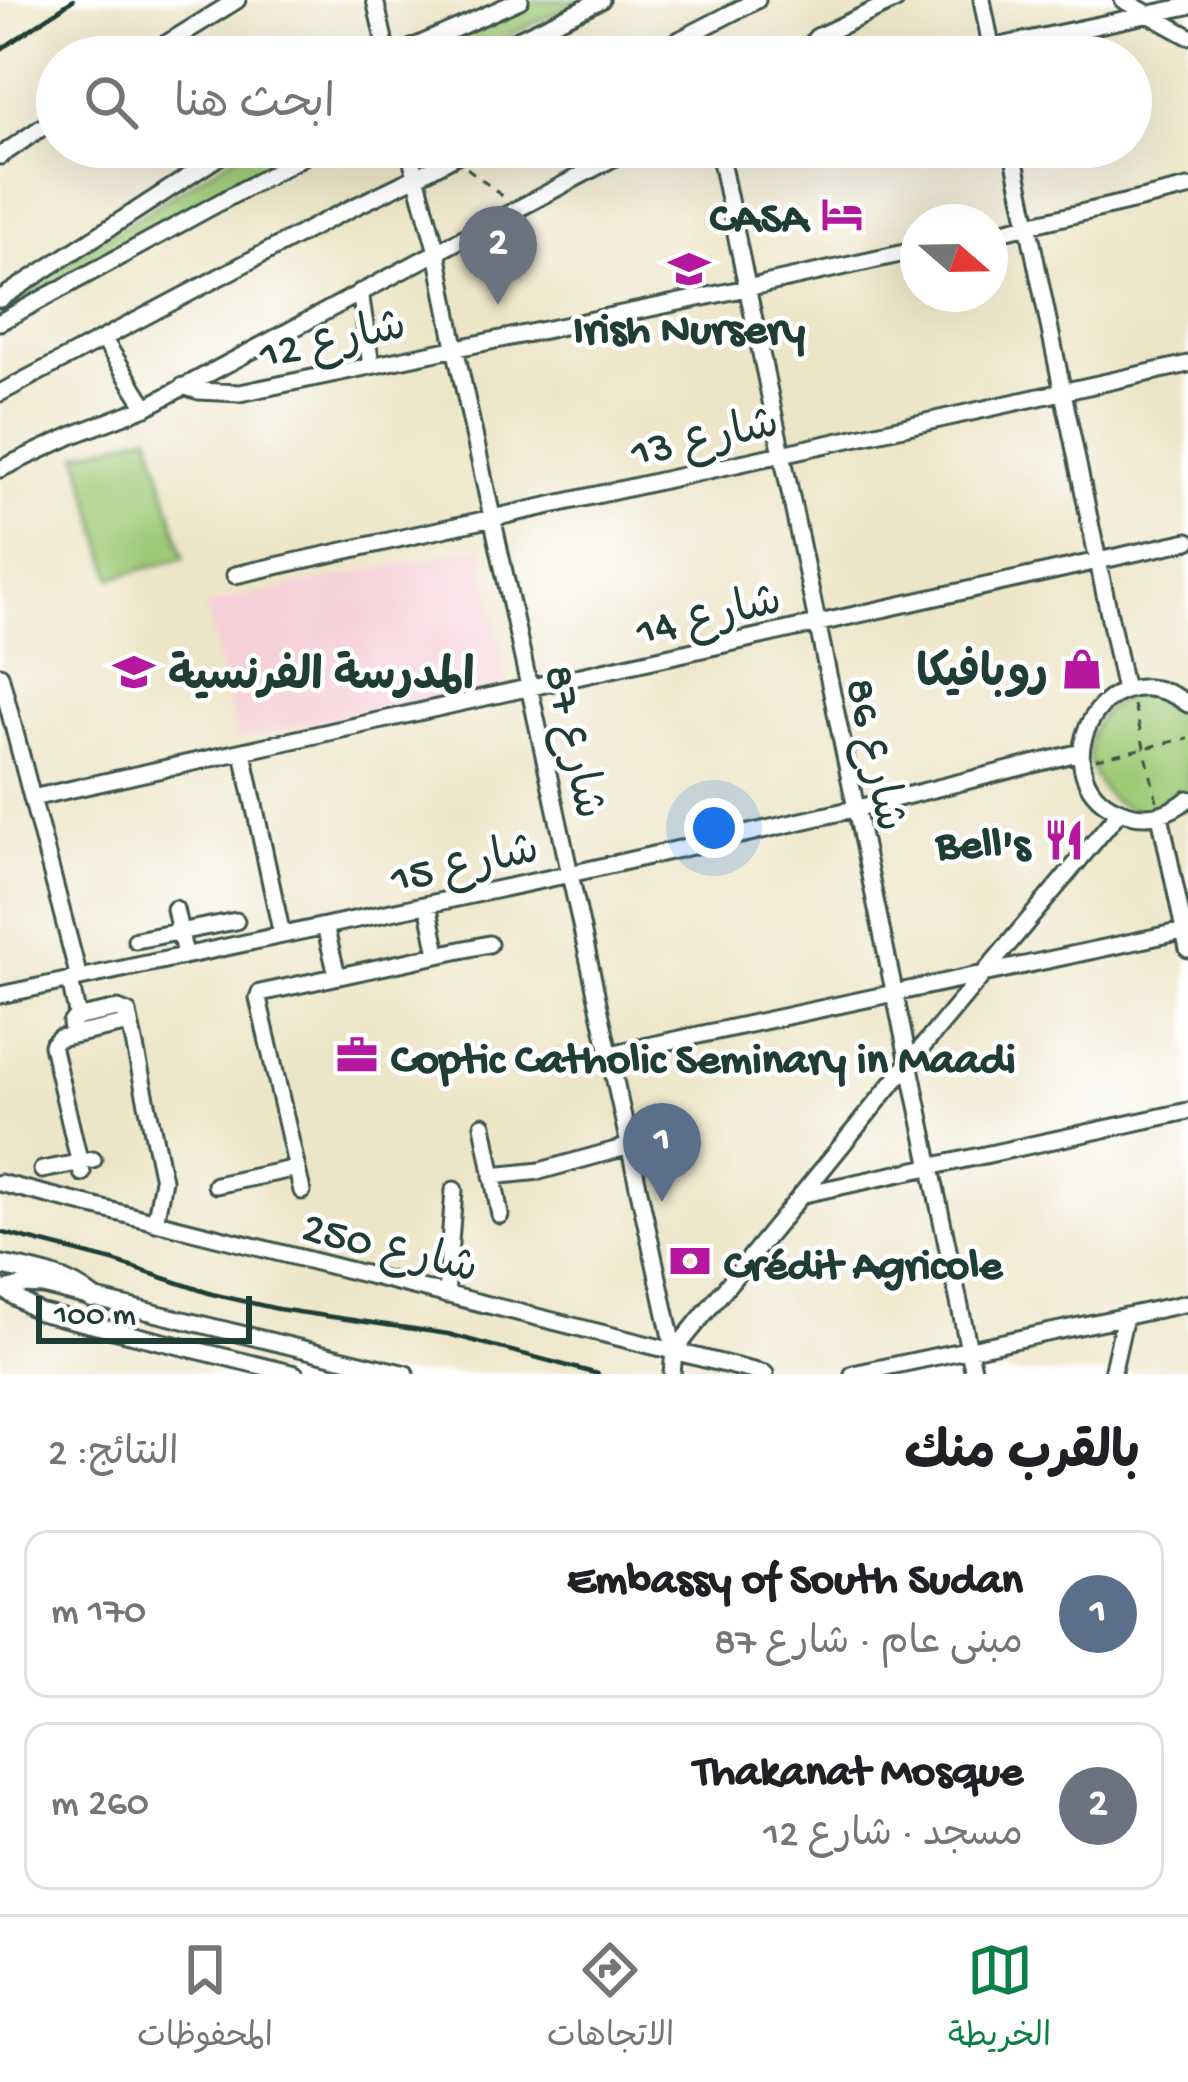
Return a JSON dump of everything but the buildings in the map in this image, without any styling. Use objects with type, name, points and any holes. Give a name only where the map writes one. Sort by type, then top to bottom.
[{"type":"main road","points":[[0,1265],[54,1277],[92,1298]]},
{"type":"street","points":[[179,36],[236,0]]},
{"type":"street","points":[[375,0],[384,36]]},
{"type":"street","points":[[438,36],[520,0]]},
{"type":"street","points":[[525,36],[601,0]]},
{"type":"street","points":[[687,36],[757,0]]},
{"type":"street","points":[[819,36],[896,0]]},
{"type":"street","points":[[982,0],[989,36]]},
{"type":"street","points":[[1123,0],[1188,36]]},
{"type":"street","points":[[1060,36],[1188,6]]},
{"type":"street","points":[[0,155],[36,131]]},
{"type":"street","points":[[0,299],[202,168]]},
{"type":"street","points":[[0,322],[282,168]]},
{"type":"street","name":"شارع 87","points":[[414,168],[437,252],[674,1351],[672,1374]]},
{"type":"street","points":[[0,393],[433,168]]},
{"type":"street","points":[[0,470],[146,407],[594,168]]},
{"type":"street","name":"شارع 86","points":[[722,168],[974,1374]]},
{"type":"street","points":[[1016,168],[1127,690]]},
{"type":"street","points":[[1008,230],[1188,188]]},
{"type":"street","name":"شارع 12","points":[[183,386],[240,393],[900,254]]},
{"type":"street","points":[[360,292],[371,365]]},
{"type":"street","points":[[104,340],[146,407]]},
{"type":"street","name":"شارع 13","points":[[236,575],[1188,364]]},
{"type":"street","name":"شارع 14","points":[[32,798],[1188,541]]},
{"type":"street","points":[[0,675],[75,979],[78,1018]]},
{"type":"street","points":[[1188,704],[1159,689],[1127,690],[1093,715],[1086,726],[1081,757],[1092,788],[1120,811],[1160,814],[1188,800]]},
{"type":"street","points":[[243,753],[281,935]]},
{"type":"street","name":"شارع 15","points":[[0,994],[570,874],[1081,757]]},
{"type":"street","points":[[674,1351],[1120,811]]},
{"type":"street","points":[[1160,814],[1188,949]]},
{"type":"street","points":[[428,904],[438,954]]},
{"type":"street","points":[[175,909],[185,955]]},
{"type":"street","points":[[136,940],[236,921]]},
{"type":"street","points":[[325,926],[337,976]]},
{"type":"street","points":[[610,1054],[1186,930]]},
{"type":"street","points":[[302,1191],[258,998],[264,991],[489,944]]},
{"type":"street","points":[[73,1035],[71,1023],[78,1018],[122,1009],[128,1013],[163,1180],[155,1223]]},
{"type":"street","points":[[41,1170],[85,1165],[52,1050],[54,1040],[130,1023]]},
{"type":"street","points":[[804,1194],[1188,1111]]},
{"type":"street","points":[[483,1125],[500,1215]]},
{"type":"street","points":[[492,1176],[540,1171],[630,1146]]},
{"type":"street","points":[[216,1185],[297,1168]]},
{"type":"street","name":"شارع 250","points":[[0,1184],[765,1374]]},
{"type":"street","points":[[446,1295],[454,1190]]},
{"type":"street","points":[[3,1289],[34,1285],[406,1374]]},
{"type":"street","points":[[3,1289],[38,1312],[295,1374]]},
{"type":"street","points":[[853,1374],[1188,1303]]},
{"type":"street","points":[[1112,1374],[1125,1316]]},
{"type":"path","points":[[467,168],[517,208]]},
{"type":"path","points":[[1127,690],[1160,814]]},
{"type":"path","points":[[1081,757],[1188,737]]},
{"type":"shaded area","points":[[481,547],[509,685],[238,739],[205,605]]},
{"type":"green space","points":[[538,0],[583,0],[508,36],[458,36]]},
{"type":"green space","points":[[215,168],[270,168],[0,313],[0,306]]},
{"type":"green space","points":[[150,434],[184,558],[112,578],[78,454]]},
{"type":"green space","points":[[1161,694],[1188,708],[1188,795],[1164,810],[1141,812],[1121,806],[1106,793],[1089,757],[1090,737],[1099,718],[1116,703],[1133,695]]},
{"type":"railway","points":[[0,50],[73,0]]},
{"type":"railway","points":[[0,1232],[113,1261],[212,1294],[278,1309],[448,1334],[598,1374]]},
{"type":"place","name":"CASA","points":[[842,214]]},
{"type":"place","name":"Irish Nursery","points":[[689,269]]},
{"type":"place","name":"Thakanat Mosque","points":[[498,305]]},
{"type":"place","name":"روبافيكا","points":[[1082,669]]},
{"type":"place","name":"المدرسة الفرنسية","points":[[134,672]]},
{"type":"place","name":"Bell's","points":[[1064,840]]},
{"type":"place","name":"Coptic Catholic Seminary in Maadi","points":[[357,1055]]},
{"type":"place","name":"Embassy of South Sudan","points":[[662,1202]]},
{"type":"place","name":"Crédit Agricole","points":[[690,1261]]}]
